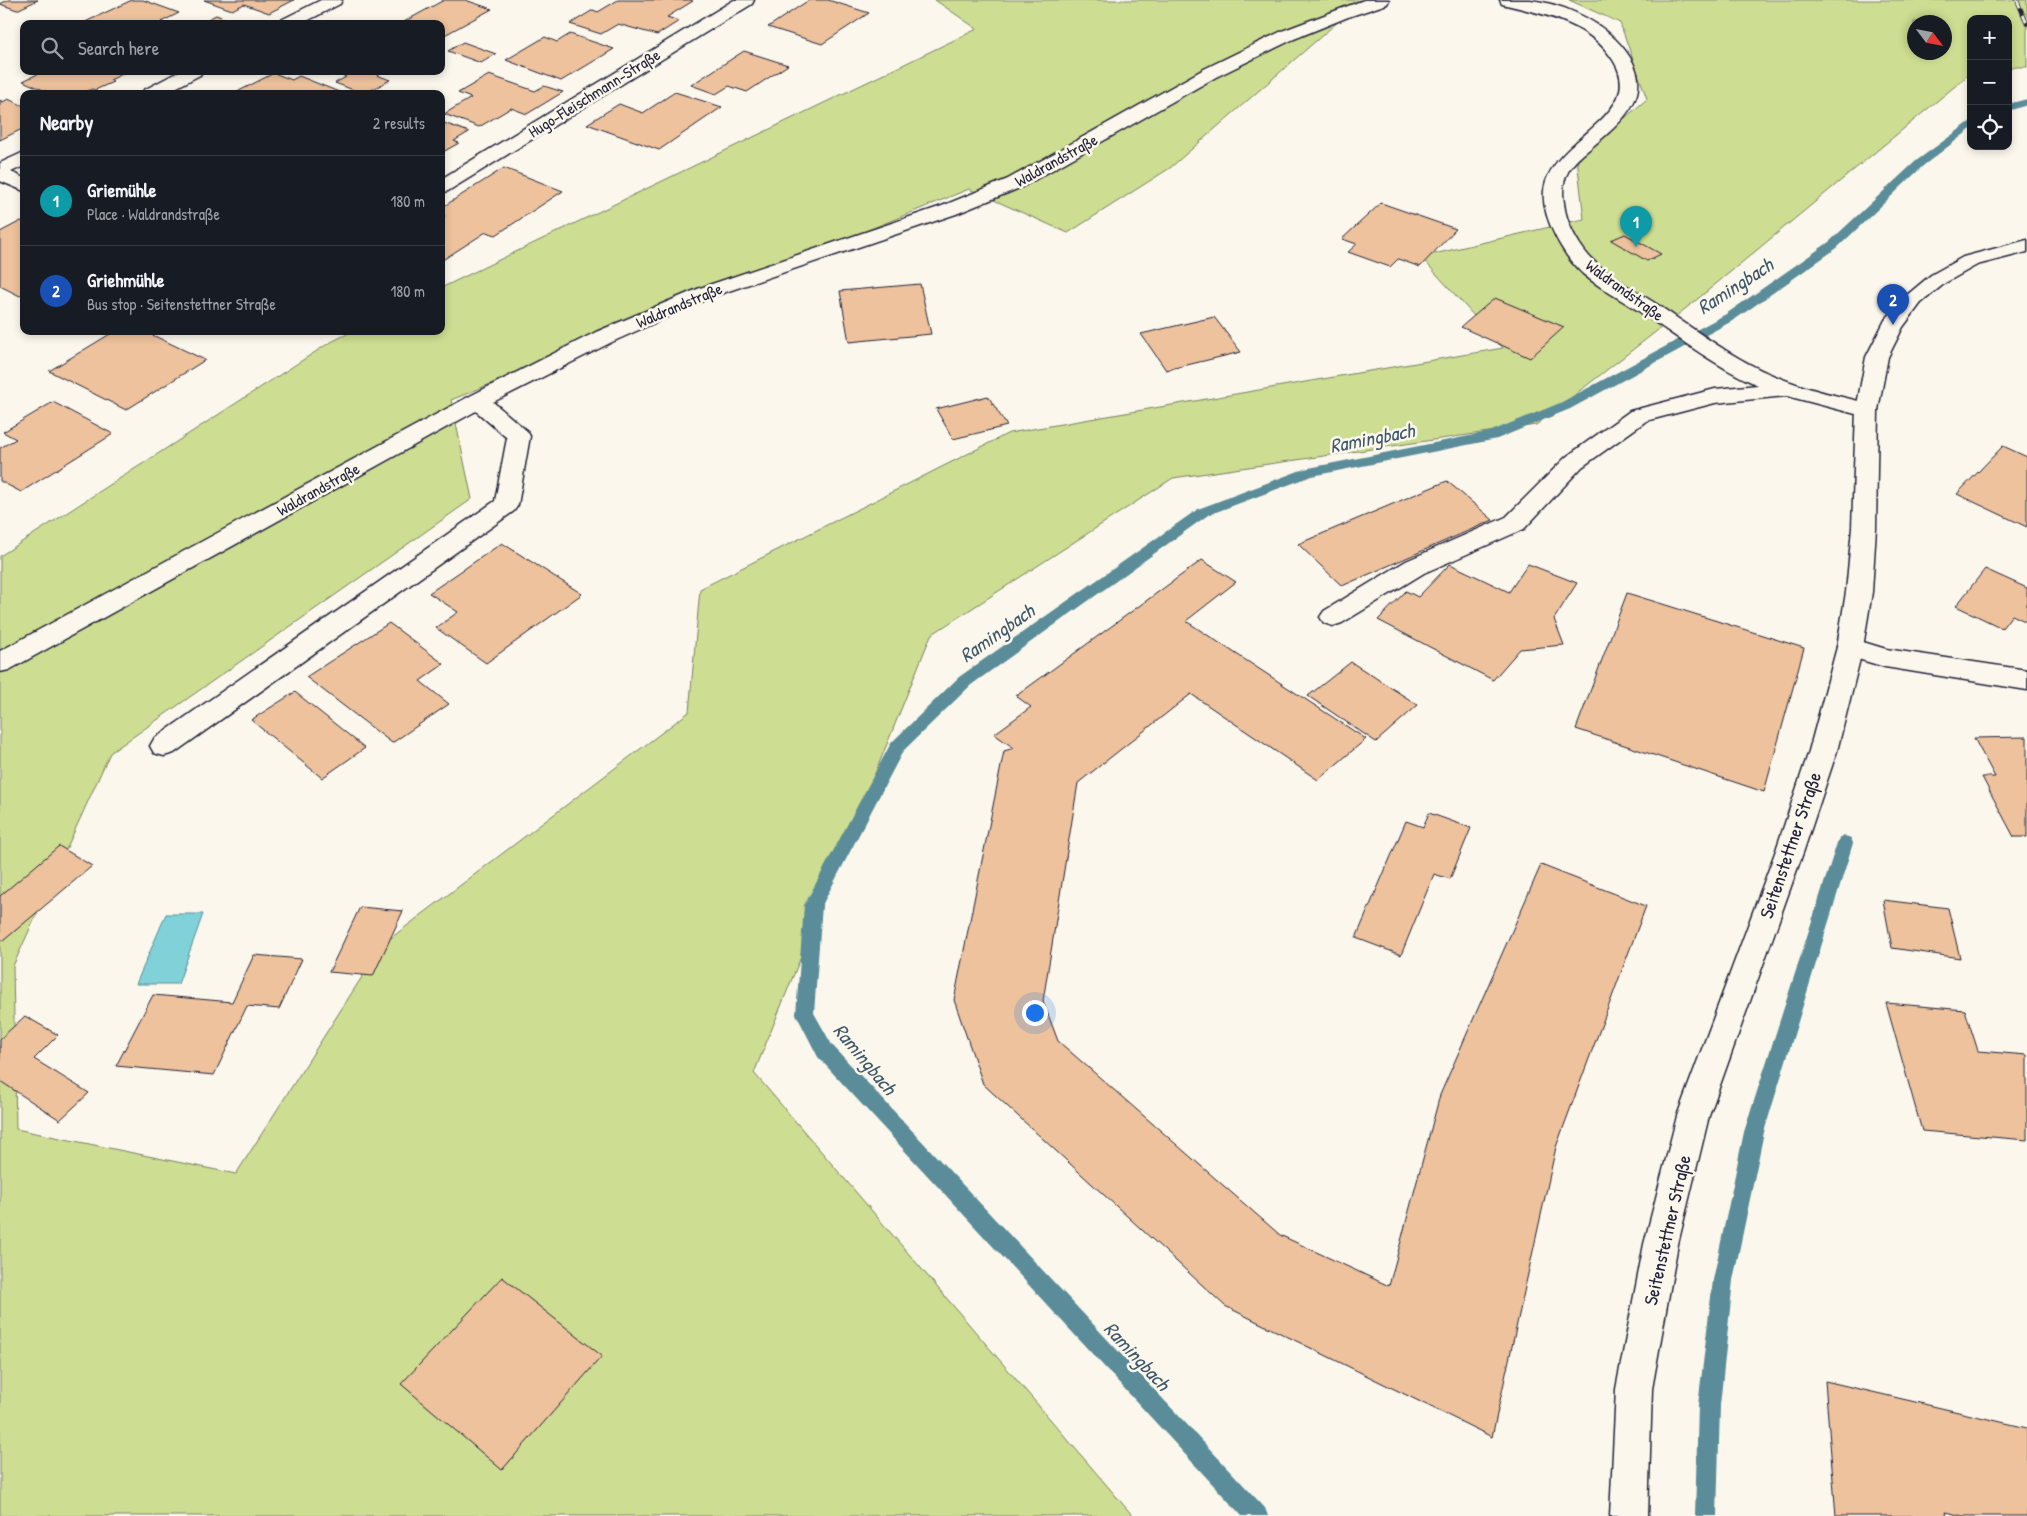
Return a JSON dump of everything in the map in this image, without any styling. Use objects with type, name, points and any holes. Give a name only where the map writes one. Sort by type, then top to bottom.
[{"type":"street","points":[[295,20],[334,0]]},
{"type":"street","name":"Hugo-Fleischmann-Straße","points":[[445,185],[746,0]]},
{"type":"street","name":"Waldrandstraße","points":[[0,663],[478,401],[604,337],[707,292],[949,210],[1014,184],[1210,73],[1288,35],[1380,0]]},
{"type":"street","name":"Waldrandstraße","points":[[1508,0],[1537,6],[1574,19],[1601,34],[1619,52],[1629,73],[1630,92],[1620,109],[1607,125],[1567,158],[1555,180],[1554,203],[1560,227],[1568,242],[1590,269],[1737,367],[1787,390],[1866,410]]},
{"type":"street","points":[[158,90],[186,75]]},
{"type":"street","points":[[0,170],[20,160]]},
{"type":"street","points":[[0,174],[20,183]]},
{"type":"street","name":"Seitenstettner Straße","points":[[1629,1516],[1634,1389],[1661,1244],[1693,1116],[1823,751],[1850,647],[1859,592],[1864,528],[1866,410],[1877,357],[1893,325],[1914,300],[1938,279],[1970,261],[2027,246]]},
{"type":"street","points":[[1333,617],[1415,567],[1515,523],[1574,462],[1638,416],[1715,396],[1787,390]]},
{"type":"street","points":[[164,746],[506,505],[519,436],[478,401]]},
{"type":"street","points":[[1850,647],[1885,658],[2027,680]]},
{"type":"green space","points":[[935,0],[1363,0],[1170,168],[1068,233],[969,189],[451,400],[472,499],[110,753],[13,966],[16,1129],[236,1174],[383,944],[689,712],[700,589],[1009,433],[1503,348],[1421,257],[1584,219],[1577,159],[1647,99],[1620,23],[1569,0],[2027,0],[2027,67],[2012,67],[2012,15],[1967,15],[1967,76],[1694,302],[1536,425],[1173,478],[931,635],[754,1073],[1133,1516],[0,1516],[0,556],[329,343],[345,335],[445,335],[445,286],[977,29]]},
{"type":"water","points":[[166,914],[203,914],[178,984],[136,984]]},
{"type":"building","points":[[8,0],[38,0],[17,10],[0,4]]},
{"type":"building","points":[[132,0],[143,0],[179,13],[165,20],[90,20]]},
{"type":"building","points":[[204,0],[294,0],[269,13],[244,4],[232,10]]},
{"type":"building","points":[[444,0],[465,0],[492,9],[445,35],[445,20],[407,20]]},
{"type":"building","points":[[618,0],[693,1],[667,17],[679,21],[657,35],[618,24],[601,34],[570,24],[593,10],[598,12]]},
{"type":"building","points":[[809,0],[828,0],[869,13],[822,44],[768,27]]},
{"type":"building","points":[[216,15],[228,20],[206,20]]},
{"type":"building","points":[[570,34],[614,49],[561,81],[506,60],[545,37],[557,42]]},
{"type":"building","points":[[463,42],[496,54],[481,63],[448,51]]},
{"type":"building","points":[[744,51],[788,65],[747,92],[729,86],[716,94],[691,85]]},
{"type":"building","points":[[36,75],[121,75],[110,80],[113,82],[95,90],[43,90],[23,81]]},
{"type":"building","points":[[270,75],[279,75],[292,80],[299,76],[334,90],[241,90]]},
{"type":"building","points":[[341,75],[377,75],[390,80],[371,90],[353,90],[335,83],[346,77]]},
{"type":"building","points":[[489,75],[535,91],[544,86],[563,92],[527,114],[511,108],[479,127],[445,114],[471,98],[458,93]]},
{"type":"building","points":[[675,92],[722,107],[659,150],[587,124],[619,104],[643,113]]},
{"type":"building","points":[[8,99],[20,104],[20,130],[0,140],[0,100],[3,102]]},
{"type":"building","points":[[445,123],[469,132],[454,141],[459,143],[445,151]]},
{"type":"building","points":[[504,168],[563,191],[496,235],[486,232],[445,258],[445,205]]},
{"type":"building","points":[[1381,203],[1456,229],[1420,267],[1398,259],[1390,267],[1348,252],[1357,244],[1342,239]]},
{"type":"building","points":[[20,222],[20,296],[0,286],[0,232]]},
{"type":"building","points":[[1625,234],[1661,254],[1647,261],[1611,240]]},
{"type":"building","points":[[920,284],[931,334],[849,342],[840,291]]},
{"type":"building","points":[[1495,298],[1564,327],[1530,358],[1461,327]]},
{"type":"building","points":[[1214,317],[1241,352],[1166,370],[1141,334]]},
{"type":"building","points":[[108,335],[152,335],[205,360],[126,410],[49,371]]},
{"type":"building","points":[[988,396],[1007,426],[953,439],[936,409]]},
{"type":"building","points":[[53,402],[113,434],[21,492],[0,481],[0,448],[16,439],[3,432]]},
{"type":"building","points":[[2003,446],[2027,457],[2027,527],[1957,494]]},
{"type":"building","points":[[1447,481],[1493,520],[1342,586],[1298,544]]},
{"type":"building","points":[[502,543],[582,594],[486,663],[436,628],[458,612],[429,593]]},
{"type":"building","points":[[1202,560],[1236,582],[1186,621],[1366,739],[1318,780],[1191,694],[1078,783],[1043,1001],[1058,1041],[1280,1235],[1389,1286],[1440,1095],[1541,865],[1646,906],[1556,1147],[1492,1437],[1225,1306],[983,1084],[954,1000],[1004,751],[1014,748],[994,734],[1031,707],[1016,696]]},
{"type":"building","points":[[1450,564],[1509,592],[1528,564],[1577,583],[1554,619],[1564,645],[1520,649],[1493,680],[1378,620],[1406,591],[1418,597]]},
{"type":"building","points":[[1985,569],[2027,588],[2027,622],[2012,615],[2002,628],[1956,606]]},
{"type":"building","points":[[1627,593],[1804,648],[1764,792],[1576,729]]},
{"type":"building","points":[[389,623],[444,664],[420,681],[449,704],[392,743],[306,677]]},
{"type":"building","points":[[1351,662],[1418,705],[1376,742],[1308,696]]},
{"type":"building","points":[[295,692],[365,748],[322,778],[251,720]]},
{"type":"building","points":[[2027,737],[2027,837],[2014,837],[1982,777],[1995,777],[1974,738]]},
{"type":"building","points":[[1429,813],[1471,828],[1450,879],[1434,874],[1401,955],[1356,938],[1406,821],[1423,827]]},
{"type":"building","points":[[59,846],[92,866],[3,941],[0,939],[0,896]]},
{"type":"building","points":[[1883,900],[1948,908],[1960,958],[1892,948]]},
{"type":"building","points":[[360,907],[403,911],[373,976],[329,972]]},
{"type":"building","points":[[254,955],[302,959],[279,1009],[247,1006],[214,1075],[116,1066],[153,995],[232,1002]]},
{"type":"building","points":[[1886,1003],[1965,1010],[1978,1051],[2027,1055],[2027,1140],[1922,1131]]},
{"type":"building","points":[[25,1016],[58,1035],[34,1059],[89,1093],[60,1120],[0,1081],[0,1039]]},
{"type":"building","points":[[502,1277],[602,1356],[502,1470],[401,1384]]},
{"type":"building","points":[[1825,1381],[2027,1428],[2027,1516],[1963,1516],[1945,1512],[1946,1516],[1836,1516]]},
{"type":"waterway","name":"Ramingbach","points":[[2012,107],[2027,102]]},
{"type":"waterway","name":"Ramingbach","points":[[1257,1516],[825,1051],[805,1014],[813,905],[897,747],[965,681],[1203,512],[1309,472],[1492,436],[1565,406],[1730,317],[1833,245],[1920,163],[1967,127]]},
{"type":"waterway","points":[[1706,1516],[1709,1405],[1723,1280],[1754,1132],[1845,843]]},
{"type":"railway","points":[[2017,0],[2027,24]]},
{"type":"place","name":"Griemühle","points":[[1636,247]]},
{"type":"place","name":"Griehmühle","points":[[1893,325]]}]
